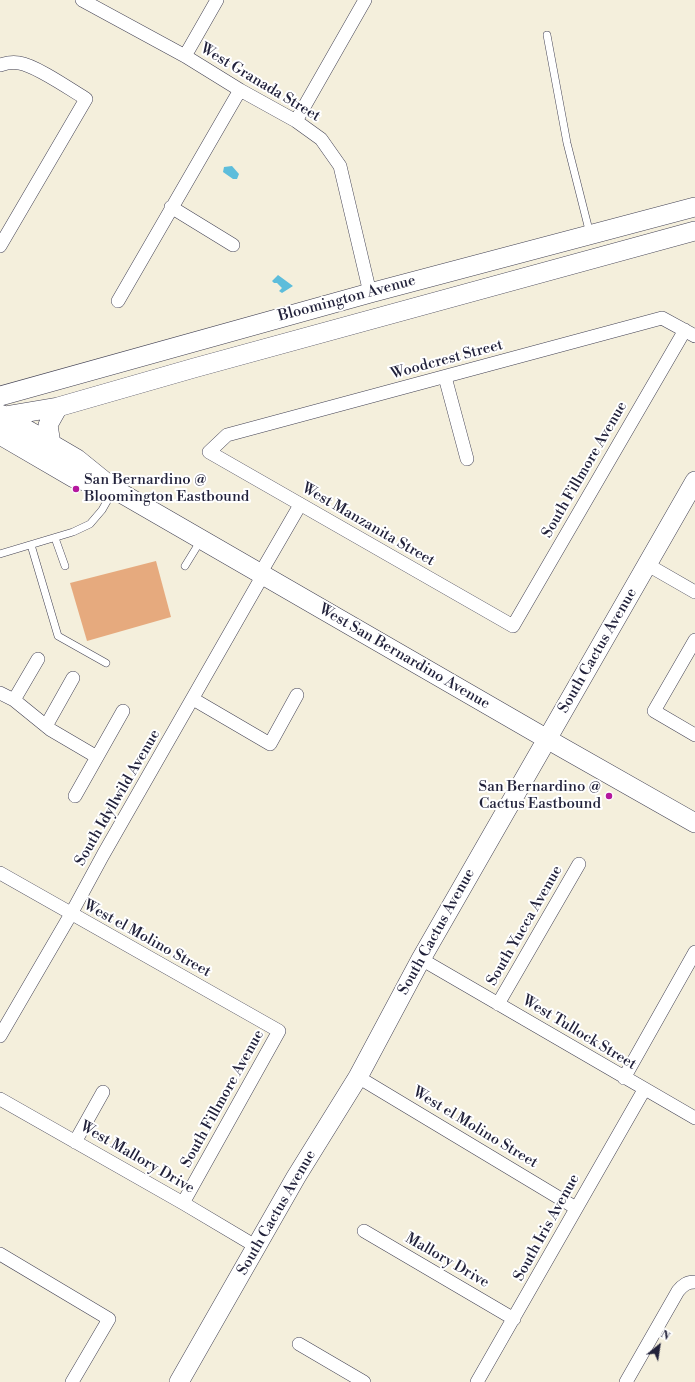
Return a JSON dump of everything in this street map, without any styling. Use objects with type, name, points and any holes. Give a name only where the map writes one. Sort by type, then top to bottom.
[{"type":"main road","name":"Bloomington Avenue","points":[[0,396],[370,292],[695,207]]},
{"type":"main road","name":"Bloomington Avenue","points":[[2,416],[58,407],[194,368],[695,231]]},
{"type":"main road","points":[[51,444],[48,425],[58,407]]},
{"type":"main road","name":"West San Bernardino Avenue","points":[[2,416],[77,459],[114,489],[695,823]]},
{"type":"main road","name":"West San Bernardino Avenue","points":[[0,435],[74,478],[114,489]]},
{"type":"main road","name":"South Cactus Avenue","points":[[179,1382],[296,1177],[358,1077],[421,959],[695,481]]},
{"type":"street","name":"West Granada Street","points":[[82,0],[185,56],[240,90],[296,121],[321,139],[340,166],[370,292]]},
{"type":"street","points":[[185,56],[217,0]]},
{"type":"street","points":[[296,121],[365,0]]},
{"type":"street","points":[[0,64],[19,63],[31,66],[86,98],[0,246]]},
{"type":"street","points":[[118,301],[240,90]]},
{"type":"street","points":[[172,207],[233,245]]},
{"type":"street","name":"Woodcrest Street","points":[[209,452],[227,435],[662,318],[690,333]]},
{"type":"street","name":"South Fillmore Avenue","points":[[513,626],[690,333]]},
{"type":"street","points":[[445,377],[467,459]]},
{"type":"street","name":"West Manzanita Street","points":[[209,452],[513,626]]},
{"type":"street","name":"South Idyllwild Avenue","points":[[0,1036],[193,699],[300,505]]},
{"type":"street","points":[[648,565],[695,592]]},
{"type":"street","points":[[695,640],[654,711],[695,735]]},
{"type":"street","points":[[14,700],[38,659]]},
{"type":"street","points":[[46,726],[73,678]]},
{"type":"street","points":[[0,693],[14,700],[46,726],[97,757]]},
{"type":"street","points":[[193,699],[270,744],[297,695]]},
{"type":"street","points":[[75,796],[123,711]]},
{"type":"street","name":"South Yucca Avenue","points":[[498,1004],[579,864]]},
{"type":"street","name":"West el Molino Street","points":[[0,874],[279,1031]]},
{"type":"street","points":[[624,1078],[695,952]]},
{"type":"street","name":"West Tullock Street","points":[[421,959],[644,1090],[695,1118]]},
{"type":"street","name":"South Fillmore Avenue","points":[[183,1203],[279,1031]]},
{"type":"street","name":"West el Molino Street","points":[[358,1077],[576,1208]]},
{"type":"street","name":"South Iris Avenue","points":[[477,1382],[644,1090]]},
{"type":"street","points":[[75,1142],[102,1092]]},
{"type":"street","name":"West Mallory Drive","points":[[0,1099],[183,1203],[257,1247]]},
{"type":"street","name":"Mallory Drive","points":[[364,1231],[514,1319]]},
{"type":"street","points":[[0,1254],[109,1319],[72,1382]]},
{"type":"street","points":[[626,1382],[678,1291],[682,1286],[691,1283]]},
{"type":"street","points":[[299,1344],[364,1382]]},
{"type":"lane","points":[[547,35],[567,143],[590,235]]},
{"type":"lane","points":[[0,554],[56,538],[90,524],[102,510],[114,489]]},
{"type":"lane","points":[[56,538],[65,566]]},
{"type":"lane","points":[[185,566],[201,540]]},
{"type":"lane","points":[[30,545],[58,636],[106,663]]},
{"type":"water","points":[[232,166],[239,174],[237,179],[233,179],[223,172],[224,167]]},
{"type":"water","points":[[278,275],[293,286],[282,293],[279,291],[282,288],[277,283],[272,281]]},
{"type":"building","points":[[156,561],[171,617],[87,641],[70,583]]},
{"type":"place","name":"San Bernardino @ Bloomington Eastbound","points":[[76,489]]},
{"type":"place","name":"San Bernardino @ Cactus Eastbound","points":[[609,796]]}]
